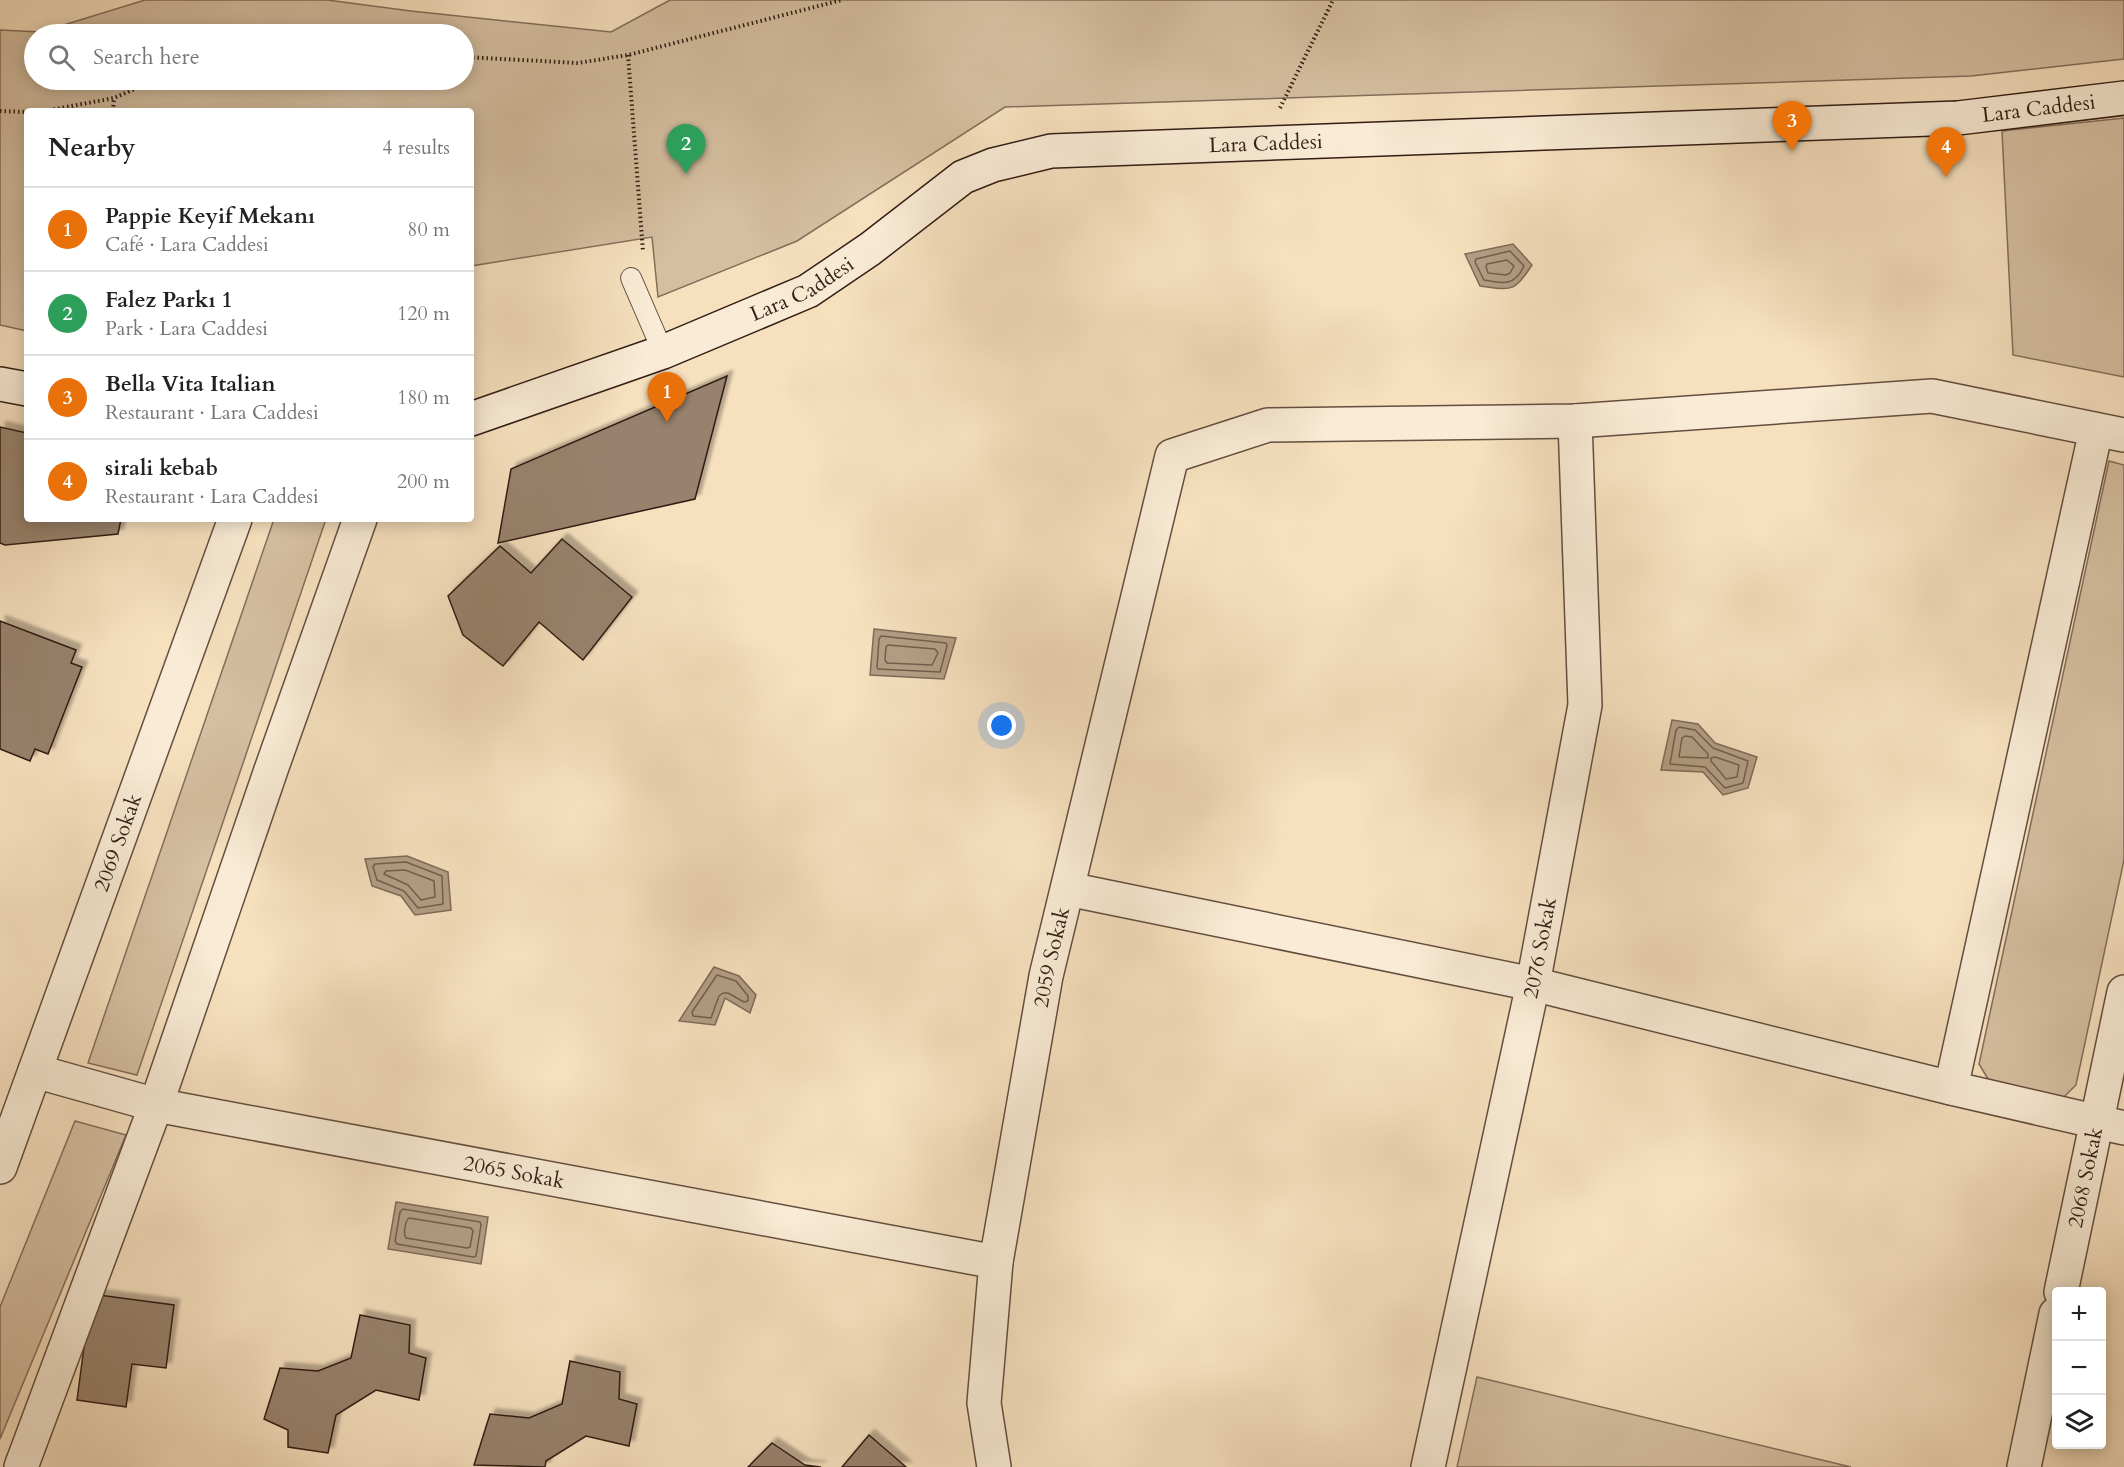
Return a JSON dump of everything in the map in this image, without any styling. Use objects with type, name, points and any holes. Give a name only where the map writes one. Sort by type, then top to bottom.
[{"type":"street","name":"Lara Caddesi","points":[[474,418],[663,352],[808,291],[870,249],[963,177],[993,165],[1051,151],[1958,118],[2124,98]]},
{"type":"street","points":[[0,384],[24,388]]},
{"type":"street","points":[[1575,421],[1932,396],[2110,433],[1951,1088]]},
{"type":"street","name":"2059 Sokak","points":[[994,1467],[984,1403],[996,1262],[1046,976],[1172,456],[1268,425],[1575,421]]},
{"type":"street","name":"2076 Sokak","points":[[1428,1467],[1533,984],[1585,705],[1575,421]]},
{"type":"street","name":"2069 Sokak","points":[[0,1167],[234,522]]},
{"type":"street","points":[[21,1467],[156,1105],[359,522]]},
{"type":"street","points":[[1068,889],[1533,984],[1951,1088],[2111,1125]]},
{"type":"street","name":"2068 Sokak","points":[[2062,1287],[2111,1125],[2124,992]]},
{"type":"street","name":"2065 Sokak","points":[[35,1071],[156,1105],[996,1262]]},
{"type":"street","points":[[2024,1467],[2052,1333]]},
{"type":"lane","points":[[631,278],[663,352]]},
{"type":"path","points":[[474,58],[578,63],[628,55],[842,0]]},
{"type":"path","points":[[1279,110],[1333,0]]},
{"type":"path","points":[[628,55],[643,253]]},
{"type":"path","points":[[61,108],[114,98],[132,90]]},
{"type":"path","points":[[113,108],[114,98]]},
{"type":"path","points":[[0,111],[24,112]]},
{"type":"shaded area","points":[[145,0],[327,0],[611,32],[670,0],[2124,0],[2124,59],[1971,76],[1005,107],[797,241],[658,297],[652,237],[474,266],[474,108],[24,108],[24,330],[0,325],[0,30],[24,31],[24,90],[474,90],[474,24],[67,24]]},
{"type":"shaded area","points":[[2124,118],[2124,377],[2013,355],[2002,131]]},
{"type":"shaded area","points":[[2109,461],[2124,465],[2124,860],[2076,1085],[2063,1098],[1988,1079],[1979,1064]]},
{"type":"shaded area","points":[[273,522],[325,522],[137,1075],[88,1063]]},
{"type":"shaded area","points":[[75,1121],[126,1135],[0,1439],[0,1307]]},
{"type":"shaded area","points":[[1477,1377],[1851,1467],[1457,1467]]},
{"type":"water","points":[[1513,244],[1532,265],[1521,281],[1511,288],[1480,286],[1465,254]]},
{"type":"water","points":[[874,629],[956,638],[944,679],[870,675]]},
{"type":"water","points":[[1672,720],[1698,724],[1715,743],[1757,757],[1748,788],[1723,795],[1703,772],[1661,770]]},
{"type":"water","points":[[407,856],[448,872],[451,910],[415,915],[401,896],[372,886],[365,859]]},
{"type":"water","points":[[714,967],[739,976],[756,995],[750,1013],[725,998],[715,1025],[679,1021]]},
{"type":"water","points":[[396,1202],[488,1217],[481,1264],[388,1249]]},
{"type":"building","points":[[727,376],[695,499],[498,543],[511,469]]},
{"type":"building","points":[[0,427],[24,432],[24,522],[120,522],[118,534],[5,545],[0,543]]},
{"type":"building","points":[[562,539],[632,597],[583,660],[539,622],[503,666],[463,635],[448,596],[500,546],[531,573]]},
{"type":"building","points":[[0,621],[76,650],[71,663],[82,667],[48,754],[35,749],[30,761],[0,749]]},
{"type":"building","points":[[91,1294],[174,1305],[166,1368],[132,1364],[126,1407],[77,1400]]},
{"type":"building","points":[[360,1315],[410,1325],[409,1353],[426,1358],[419,1400],[376,1390],[336,1415],[328,1453],[288,1447],[288,1430],[264,1419],[280,1368],[318,1371],[351,1358]]},
{"type":"building","points":[[570,1361],[620,1372],[619,1399],[637,1404],[629,1446],[586,1436],[546,1461],[545,1467],[474,1465],[490,1414],[529,1418],[562,1404]]},
{"type":"building","points":[[869,1435],[906,1467],[842,1467]]},
{"type":"building","points":[[772,1443],[805,1465],[821,1467],[748,1467]]},
{"type":"place","name":"Bella Vita Italian","points":[[1792,151]]},
{"type":"place","name":"Falez Parkı 1","points":[[686,174]]},
{"type":"place","name":"sirali kebab","points":[[1946,177]]},
{"type":"place","name":"Pappie Keyif Mekanı","points":[[667,422]]}]
